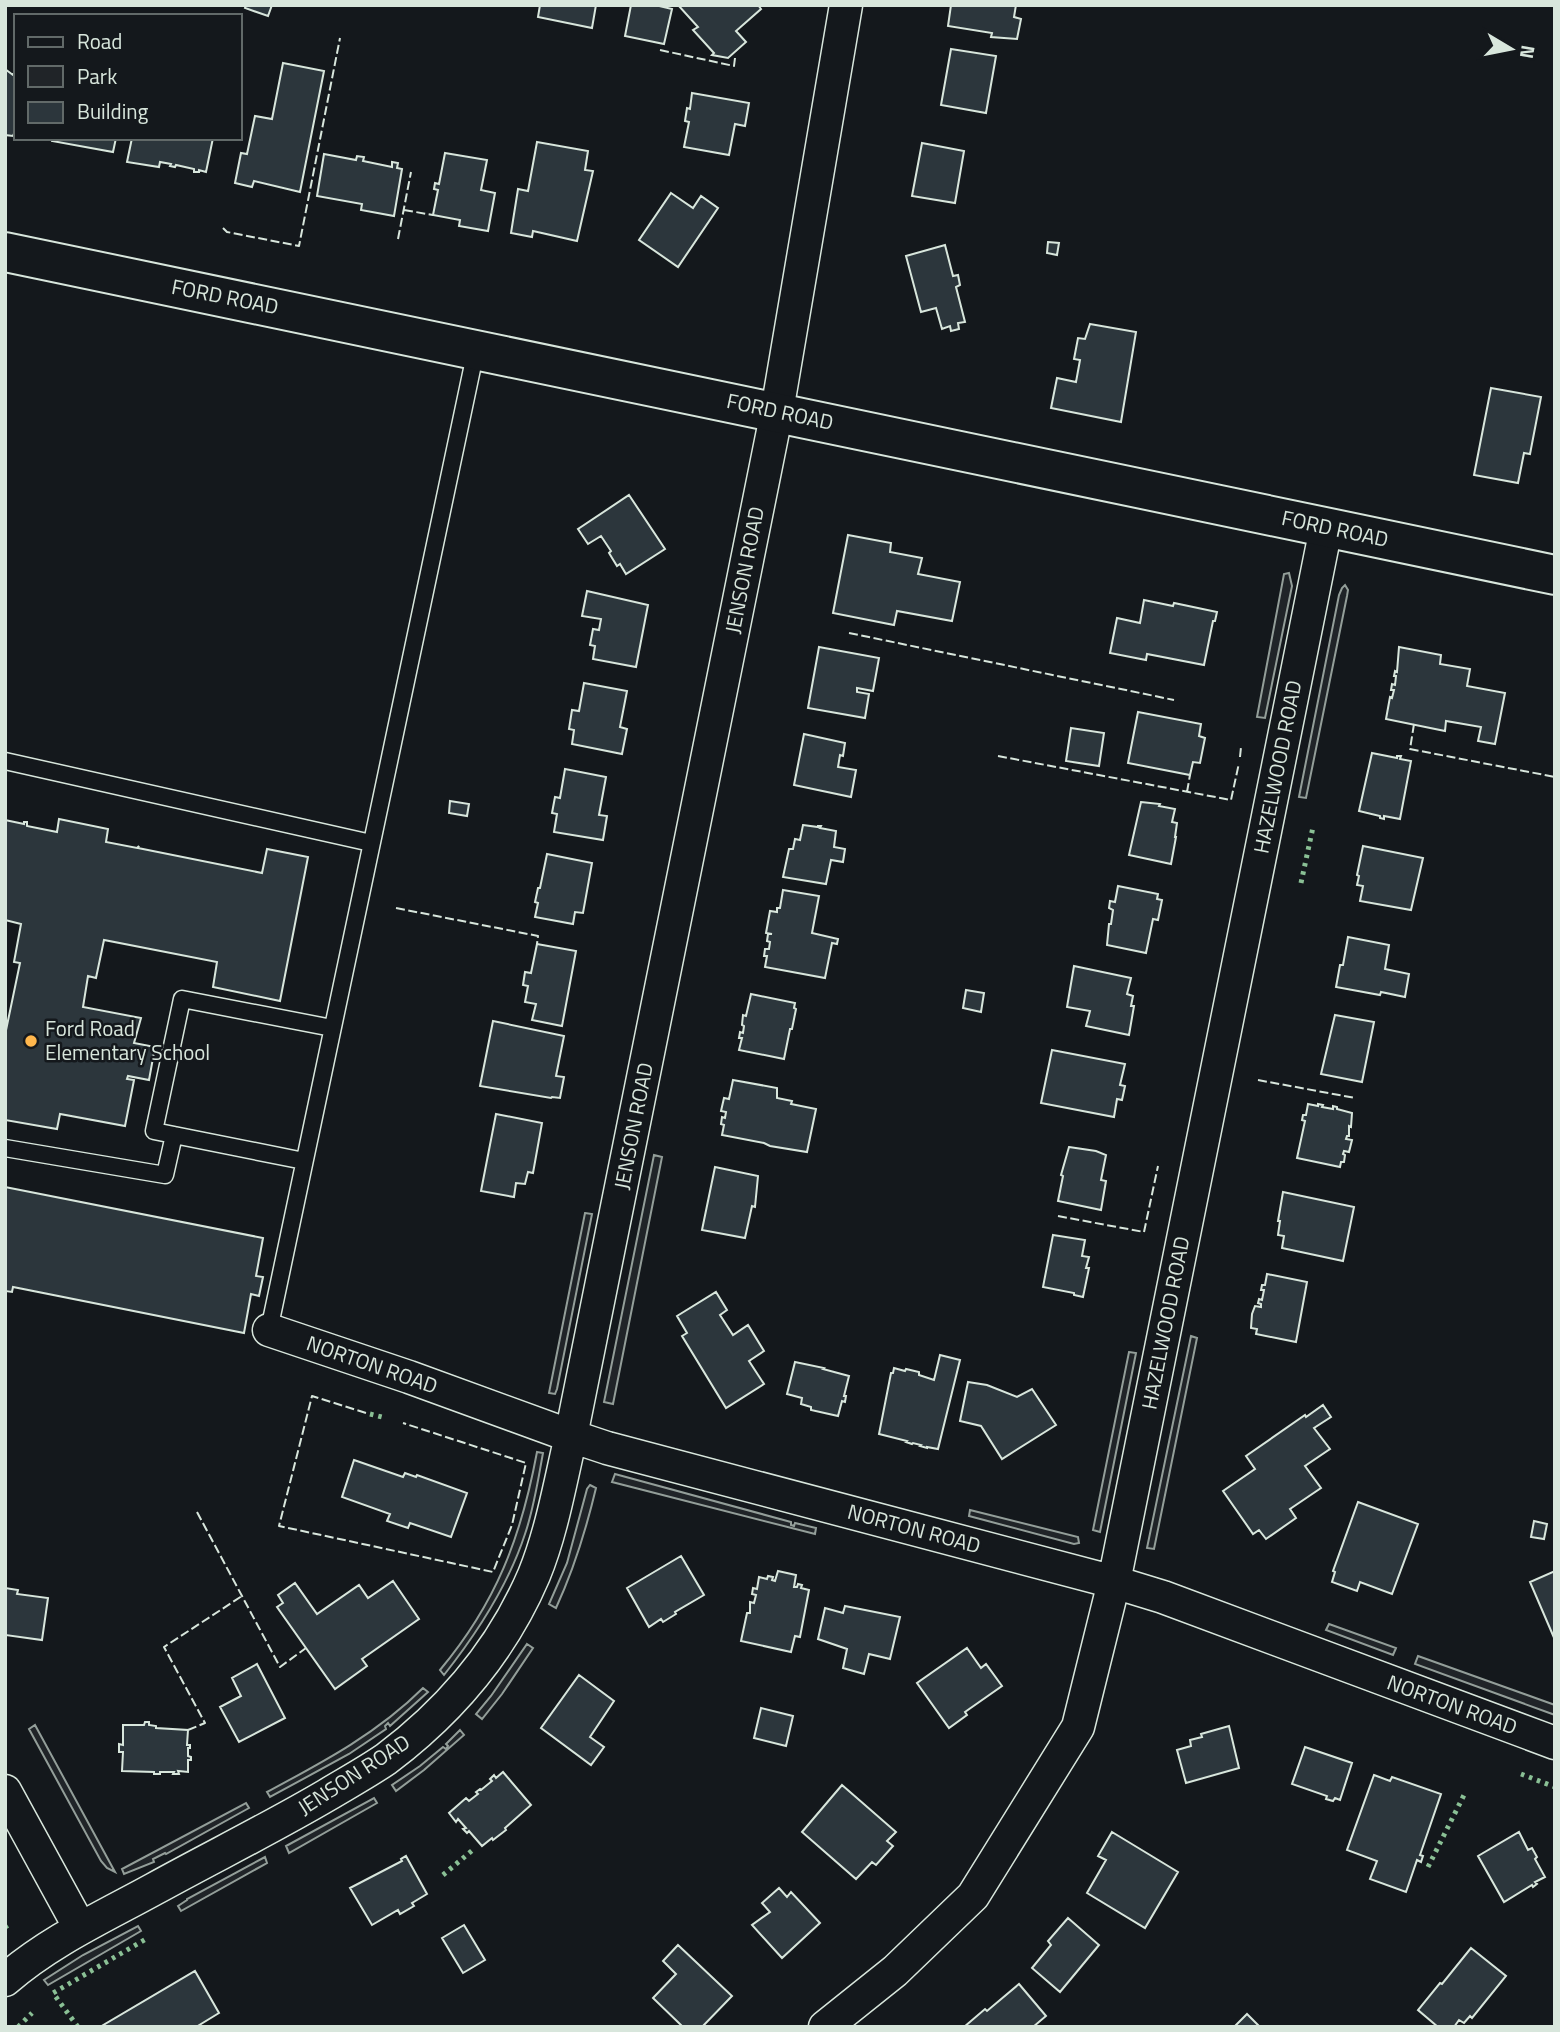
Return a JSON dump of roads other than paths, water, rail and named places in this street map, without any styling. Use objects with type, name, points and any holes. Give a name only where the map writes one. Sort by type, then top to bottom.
[{"type":"street","name":"JENSON ROAD","points":[[5,1980],[20,1967],[80,1928],[306,1807],[369,1770],[416,1735],[474,1676],[510,1622],[534,1575],[550,1527],[571,1436],[777,411],[846,5]]},
{"type":"street","name":"FORD ROAD","points":[[5,252],[476,348],[1555,575]]},
{"type":"street","name":"HAZELWOOD ROAD","points":[[825,2027],[895,1971],[973,1896],[1078,1727],[1114,1582],[1326,527]]},
{"type":"street","name":"NORTON ROAD","points":[[269,1330],[571,1436],[1163,1597],[1555,1742]]},
{"type":"street","points":[[5,1791],[80,1928]]},
{"type":"lane","points":[[269,1330],[476,348]]},
{"type":"lane","points":[[5,761],[371,843]]},
{"type":"lane","points":[[304,1161],[154,1131],[182,999],[332,1028]]},
{"type":"lane","points":[[5,1148],[165,1175],[174,1135]]},
{"type":"place","name":"Ford Road Elementary School","points":[[31,1041]]}]
